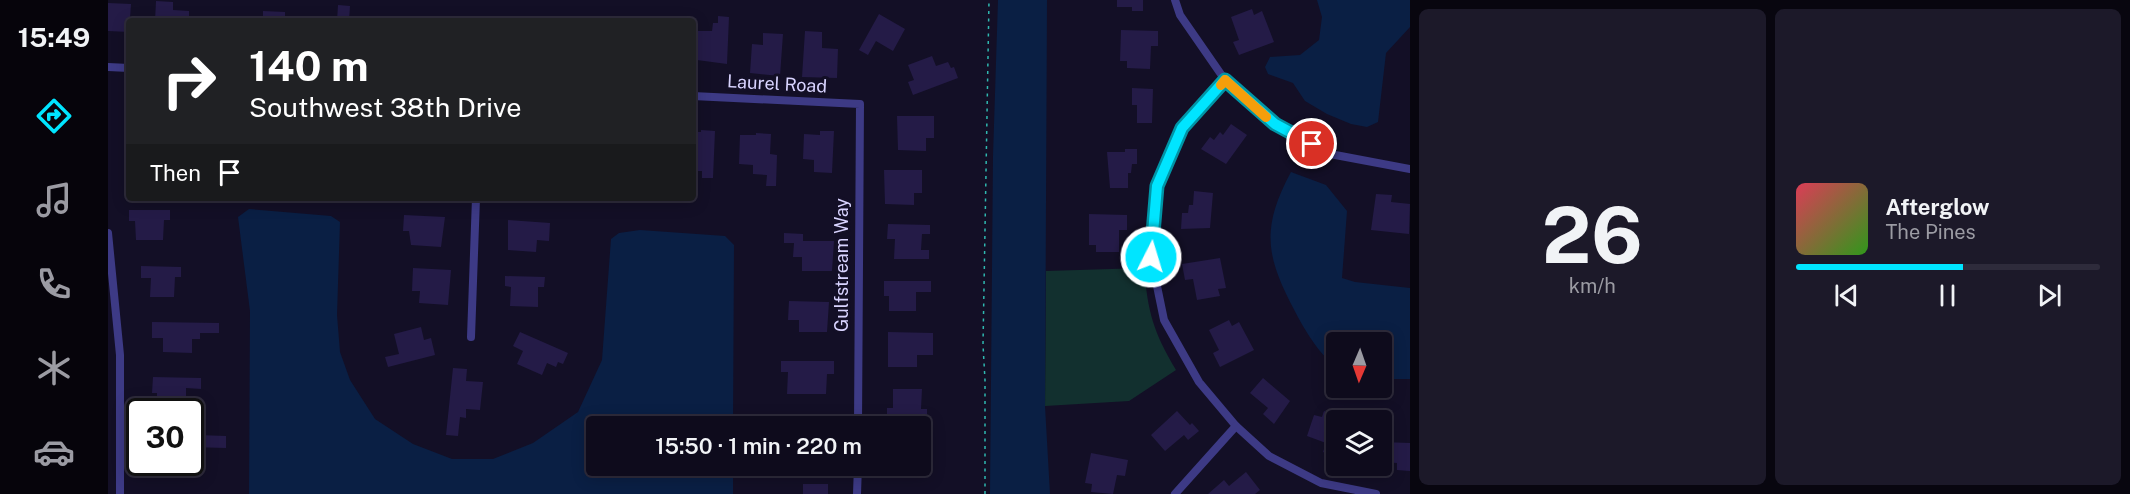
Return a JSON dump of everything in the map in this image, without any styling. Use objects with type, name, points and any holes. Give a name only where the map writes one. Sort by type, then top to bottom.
[{"type":"street","points":[[1175,0],[1180,15],[1225,80],[1275,124],[1330,154],[1410,169]]},
{"type":"street","points":[[108,67],[126,68]]},
{"type":"street","points":[[1225,80],[1182,128],[1157,186],[1151,257],[1164,320],[1199,382],[1236,426],[1269,456],[1321,483],[1376,494]]},
{"type":"street","name":"Laurel Road","points":[[696,96],[860,104]]},
{"type":"street","name":"Gulfstream Way","points":[[858,416],[860,104]]},
{"type":"street","points":[[471,337],[476,201]]},
{"type":"street","points":[[108,233],[120,355],[120,494]]},
{"type":"street","points":[[1175,494],[1236,426]]},
{"type":"street","points":[[857,494],[858,476]]},
{"type":"path","points":[[984,494],[983,345],[989,0]]},
{"type":"green space","points":[[1144,268],[1147,297],[1153,321],[1176,370],[1129,401],[1045,406],[1046,271]]},
{"type":"water","points":[[998,0],[1047,0],[1045,406],[1050,494],[990,494],[993,156]]},
{"type":"water","points":[[1317,0],[1410,0],[1410,27],[1386,53],[1378,122],[1367,127],[1351,124],[1327,114],[1305,101],[1293,83],[1268,74],[1265,67],[1270,57],[1300,55],[1319,40],[1322,17]]},
{"type":"water","points":[[1291,172],[1326,185],[1347,211],[1342,278],[1355,282],[1410,288],[1410,379],[1392,379],[1392,332],[1326,332],[1326,358],[1310,338],[1288,299],[1274,263],[1271,230],[1281,193]]},
{"type":"water","points":[[249,209],[331,216],[340,222],[337,315],[340,352],[350,380],[375,419],[413,444],[452,459],[493,459],[533,443],[578,412],[602,360],[611,239],[619,233],[640,230],[725,236],[734,245],[733,416],[586,416],[586,476],[733,476],[733,494],[249,494],[250,311],[238,217]]},
{"type":"building","points":[[1117,0],[1143,0],[1143,11],[1132,11],[1132,7],[1117,7]]},
{"type":"building","points":[[156,1],[173,2],[173,10],[189,11],[189,18],[155,18]]},
{"type":"building","points":[[108,3],[131,4],[130,18],[126,18],[126,32],[108,31]]},
{"type":"building","points":[[338,5],[350,6],[349,18],[337,18]]},
{"type":"building","points":[[1252,9],[1254,15],[1262,11],[1274,42],[1239,55],[1233,42],[1239,40],[1231,17]]},
{"type":"building","points":[[263,11],[285,12],[285,18],[263,18]]},
{"type":"building","points":[[879,14],[905,29],[893,51],[876,41],[868,55],[859,50]]},
{"type":"building","points":[[718,16],[729,17],[727,64],[697,60],[698,31],[712,31],[713,23],[718,23]]},
{"type":"building","points":[[1121,30],[1158,31],[1158,46],[1151,46],[1150,69],[1127,68],[1127,61],[1120,61]]},
{"type":"building","points":[[805,31],[822,32],[822,48],[838,49],[837,78],[802,77]]},
{"type":"building","points":[[763,33],[783,34],[780,76],[750,73],[752,44],[763,45]]},
{"type":"building","points":[[932,56],[936,66],[948,62],[951,68],[954,67],[958,78],[913,95],[908,82],[914,80],[908,65]]},
{"type":"building","points":[[1132,88],[1153,89],[1152,123],[1137,123],[1137,105],[1132,105]]},
{"type":"building","points":[[897,116],[934,116],[934,138],[926,138],[926,151],[898,150]]},
{"type":"building","points":[[1231,124],[1247,135],[1226,164],[1201,149],[1210,137],[1214,140],[1220,132],[1223,135]]},
{"type":"building","points":[[701,130],[715,131],[713,178],[702,178],[702,171],[697,171],[696,132],[701,132]]},
{"type":"building","points":[[820,131],[834,131],[832,173],[814,172],[814,160],[803,159],[804,134],[820,135]]},
{"type":"building","points":[[756,133],[771,134],[770,154],[777,155],[776,186],[766,186],[767,175],[753,174],[753,165],[739,164],[740,135],[756,135]]},
{"type":"building","points":[[1125,149],[1137,149],[1137,164],[1132,164],[1131,173],[1128,173],[1128,188],[1110,188],[1107,152],[1125,152]]},
{"type":"building","points":[[884,170],[922,170],[922,193],[914,193],[914,205],[885,204]]},
{"type":"building","points":[[1194,191],[1213,193],[1210,228],[1181,229],[1182,213],[1188,213],[1189,205],[1193,205]]},
{"type":"building","points":[[1376,194],[1392,195],[1391,202],[1410,204],[1409,234],[1371,230]]},
{"type":"building","points":[[129,210],[170,210],[170,220],[164,220],[163,240],[136,240],[135,221],[129,221]]},
{"type":"building","points":[[1089,214],[1127,215],[1127,230],[1119,230],[1119,252],[1096,252],[1096,245],[1089,245]]},
{"type":"building","points":[[404,215],[445,217],[441,247],[411,245],[409,231],[403,231]]},
{"type":"building","points":[[508,220],[550,223],[549,241],[537,240],[536,252],[508,250]]},
{"type":"building","points":[[888,224],[930,225],[930,234],[922,234],[921,250],[929,250],[929,259],[894,259],[895,239],[887,239]]},
{"type":"building","points":[[784,233],[803,234],[803,241],[834,241],[832,271],[802,271],[802,257],[793,257],[794,243],[784,243]]},
{"type":"building","points":[[1220,258],[1226,288],[1218,289],[1220,296],[1197,300],[1193,279],[1185,280],[1182,264]]},
{"type":"building","points":[[141,266],[181,267],[181,277],[175,277],[174,297],[150,297],[151,278],[141,278]]},
{"type":"building","points":[[413,268],[451,270],[448,305],[419,303],[420,291],[412,291]]},
{"type":"building","points":[[505,276],[545,277],[544,287],[538,287],[538,307],[510,306],[511,287],[505,286]]},
{"type":"building","points":[[884,281],[931,281],[931,292],[916,292],[916,311],[889,311],[889,296],[884,296]]},
{"type":"building","points":[[789,301],[829,302],[827,332],[799,332],[799,320],[788,320]]},
{"type":"building","points":[[1229,320],[1232,326],[1239,322],[1254,350],[1220,367],[1213,353],[1219,350],[1209,330]]},
{"type":"building","points":[[152,322],[219,323],[219,333],[200,333],[200,339],[192,339],[192,353],[163,352],[163,338],[152,338]]},
{"type":"building","points":[[421,327],[424,340],[431,338],[435,355],[388,367],[385,357],[399,354],[394,334]]},
{"type":"building","points":[[520,332],[568,353],[563,364],[558,362],[556,367],[547,363],[542,375],[517,364],[523,351],[513,346]]},
{"type":"building","points":[[888,332],[933,333],[933,355],[917,355],[917,367],[888,367]]},
{"type":"building","points":[[781,361],[834,361],[834,374],[827,374],[826,394],[787,394],[788,372],[781,372]]},
{"type":"building","points":[[453,368],[467,369],[466,381],[483,382],[480,410],[466,409],[466,418],[460,417],[458,436],[446,435]]},
{"type":"building","points":[[153,377],[201,378],[201,389],[186,388],[186,398],[157,398],[157,393],[152,393]]},
{"type":"building","points":[[1263,378],[1290,401],[1274,424],[1263,414],[1268,408],[1250,393]]},
{"type":"building","points":[[893,389],[922,389],[921,409],[927,409],[927,416],[887,416],[887,408],[893,408]]},
{"type":"building","points":[[1177,411],[1199,431],[1188,440],[1184,435],[1165,451],[1151,435]]},
{"type":"building","points":[[1324,411],[1326,412],[1326,443],[1307,436],[1314,415],[1322,417]]},
{"type":"building","points":[[204,435],[226,436],[226,448],[204,447]]},
{"type":"building","points":[[1392,442],[1410,443],[1410,471],[1397,470],[1397,463],[1392,463]]},
{"type":"building","points":[[1091,453],[1128,460],[1125,476],[1117,475],[1113,494],[1091,492],[1092,484],[1085,483]]},
{"type":"building","points":[[1246,472],[1260,490],[1255,494],[1208,494],[1224,480],[1229,486]]},
{"type":"building","points":[[803,484],[828,484],[828,494],[803,494]]},
{"type":"slow traffic","points":[[1221,85],[1225,80],[1266,117]]},
{"type":"route","points":[[1151,257],[1157,186],[1182,128],[1225,80],[1275,124],[1312,144]]}]
